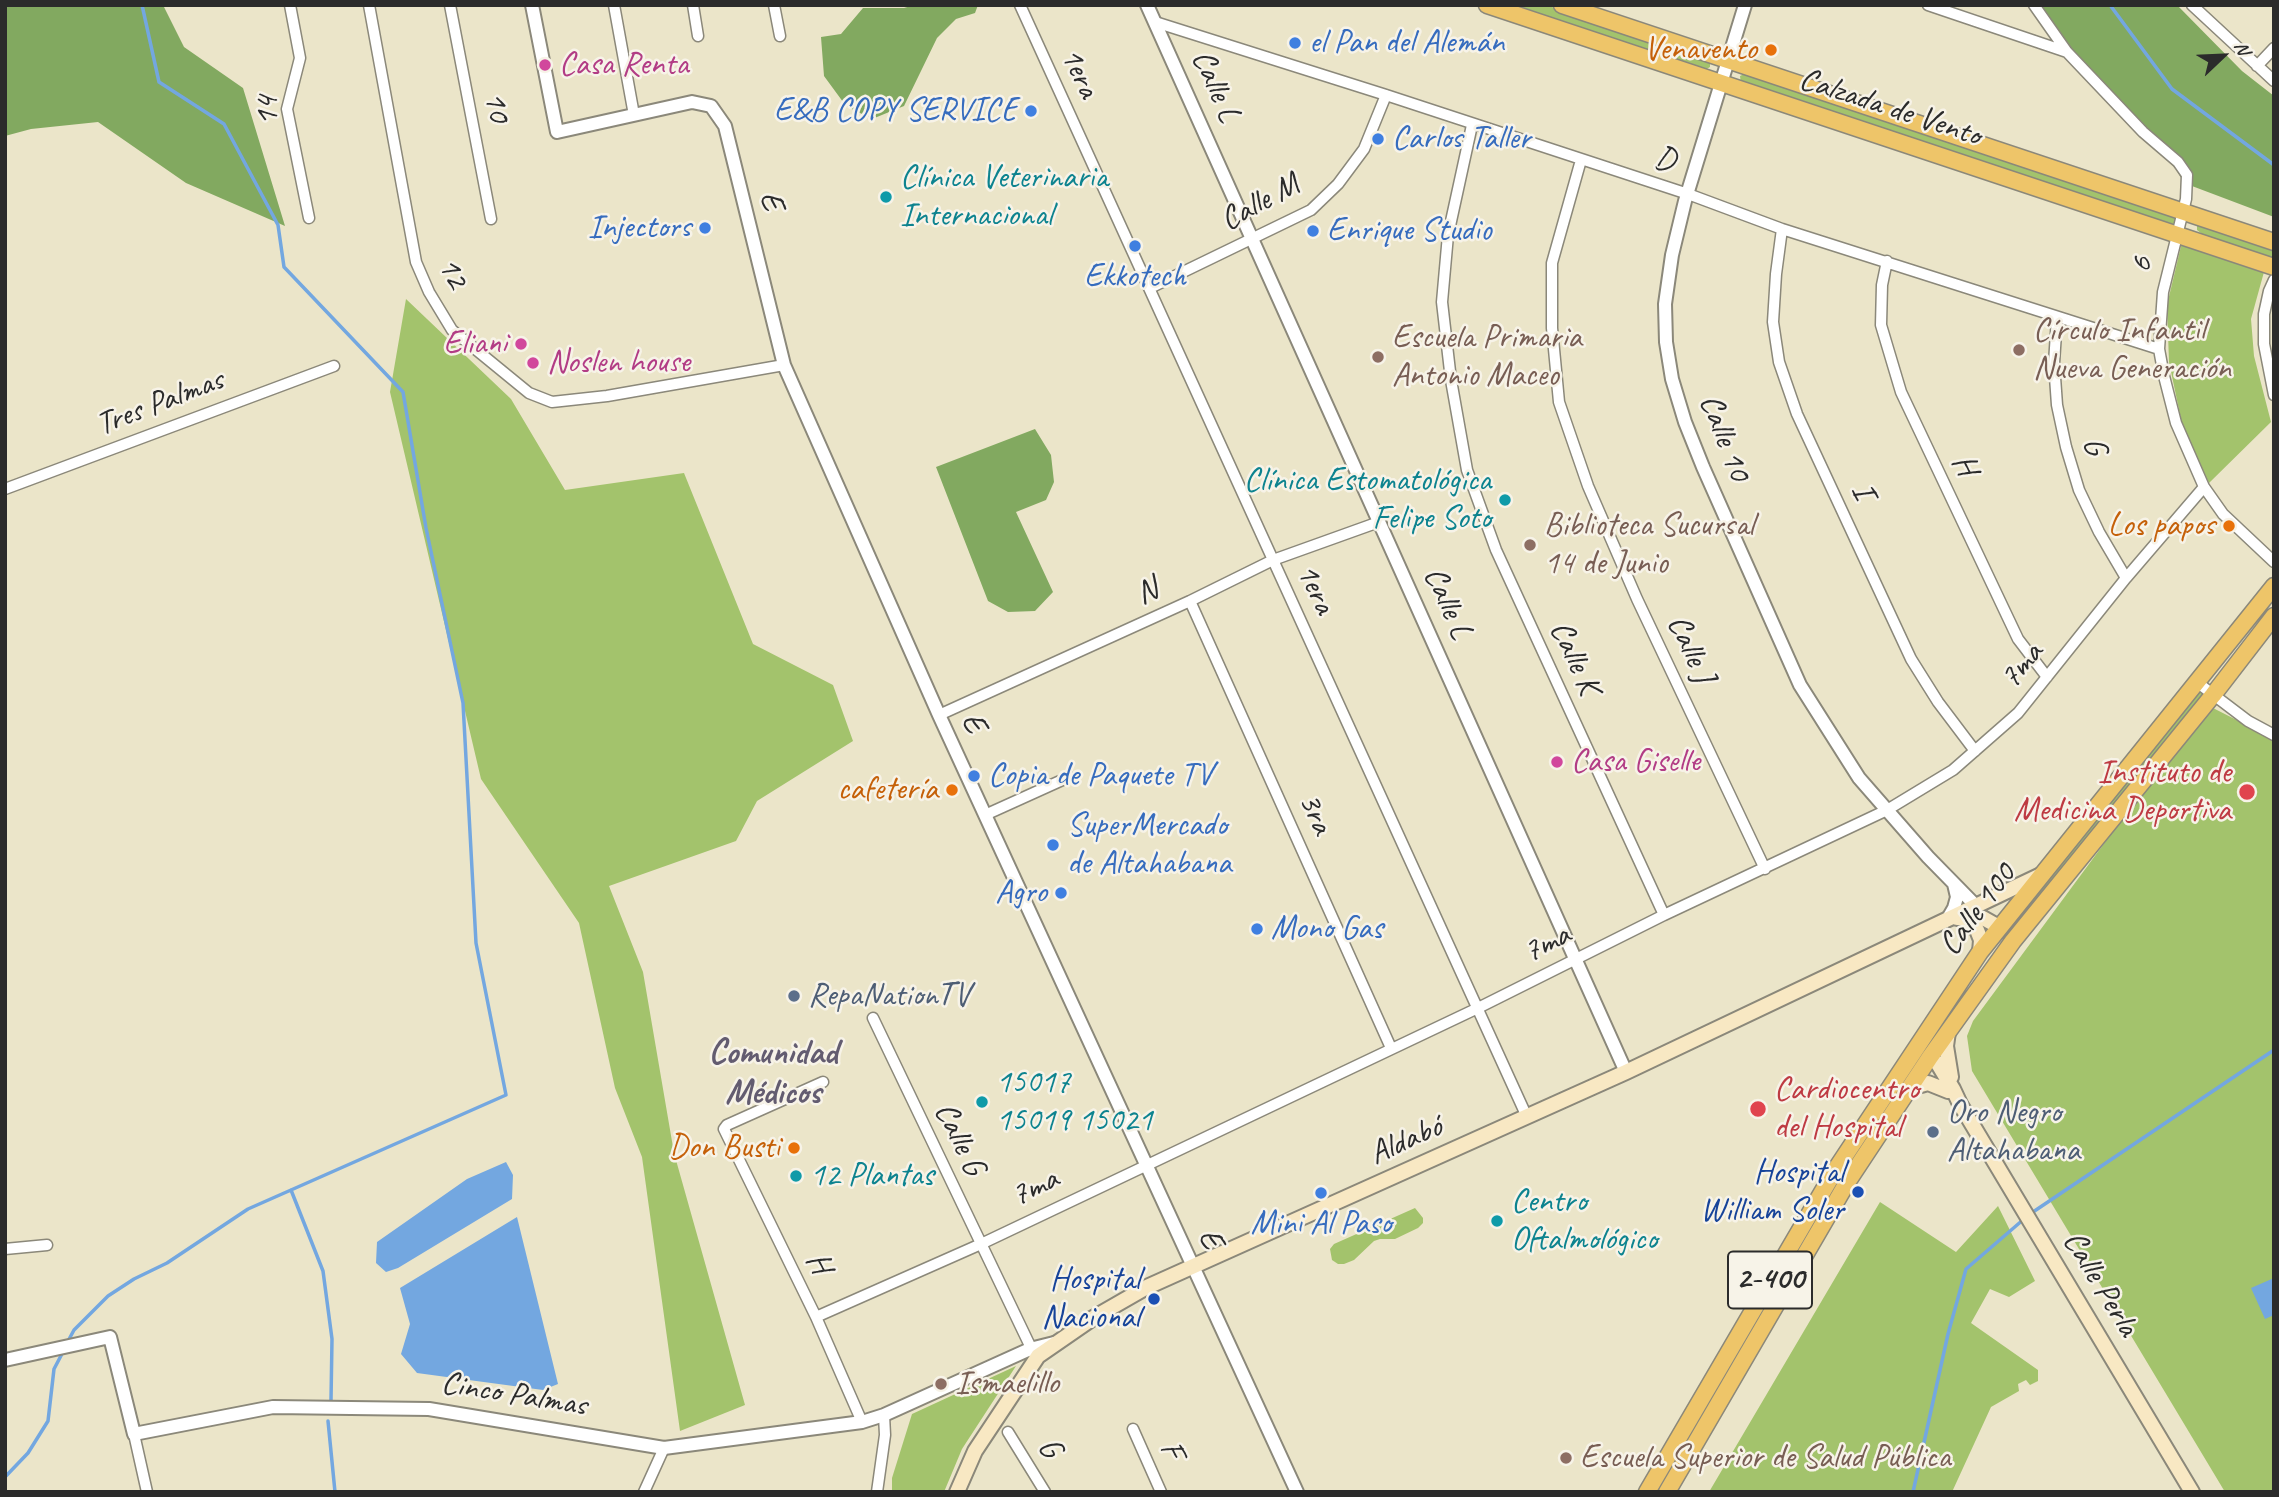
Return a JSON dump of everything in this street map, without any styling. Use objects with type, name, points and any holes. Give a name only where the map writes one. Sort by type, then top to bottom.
[{"type":"main road","name":"Calzada de Vento","points":[[1487,5],[2274,267]]},
{"type":"main road","name":"Calzada de Vento","points":[[1562,5],[2274,242]]},
{"type":"main road","name":"Calle 100","points":[[1918,1044],[1999,927],[2274,586]]},
{"type":"main road","name":"Calle 100","points":[[1930,1056],[2013,941],[2274,616]]},
{"type":"main road","name":"Aldabó","points":[[957,1492],[975,1451],[1034,1353],[1056,1343],[1147,1287],[1626,1072],[1954,919],[2044,873]]},
{"type":"main road","points":[[1977,906],[2013,941]]},
{"type":"main road","points":[[1954,919],[1983,918],[1999,927]]},
{"type":"main road","points":[[1954,919],[1970,922],[1977,930],[1981,940],[1980,952]]},
{"type":"main road","points":[[1910,1088],[1928,1083],[1950,1090],[1947,1062],[1949,1030]]},
{"type":"main road","points":[[1918,1044],[1930,1056]]},
{"type":"main road","name":"2-400","points":[[1647,1492],[1833,1172],[1918,1044]]},
{"type":"main road","name":"2-400","points":[[1667,1492],[1848,1181],[1930,1056]]},
{"type":"main road","name":"Calle Perla","points":[[1930,1056],[1938,1063],[1950,1090],[2192,1492]]},
{"type":"street","name":"14","points":[[290,5],[300,58],[287,109],[309,218]]},
{"type":"street","name":"12","points":[[369,5],[416,261],[429,292],[452,330],[529,393],[552,402],[607,396],[784,365]]},
{"type":"street","name":"10","points":[[450,5],[491,219]]},
{"type":"street","name":"E","points":[[532,5],[557,132],[692,102],[711,106],[725,126],[784,365],[939,715],[1297,1492]]},
{"type":"street","points":[[614,5],[634,115]]},
{"type":"street","points":[[693,5],[698,36]]},
{"type":"street","points":[[774,5],[780,36]]},
{"type":"street","name":"1era","points":[[1020,5],[1527,1117]]},
{"type":"street","name":"Calle L","points":[[1147,5],[1626,1072]]},
{"type":"street","name":"Calle 10","points":[[1745,5],[1720,83],[1672,255],[1665,304],[1672,379],[1703,467],[1800,685],[1859,778],[1977,906]]},
{"type":"street","points":[[1928,5],[2067,52]]},
{"type":"street","name":"6","points":[[2034,5],[2067,52],[2187,175],[2188,191],[2163,292],[2159,349],[2176,423],[2204,487],[2223,514],[2274,562]]},
{"type":"street","points":[[2192,5],[2274,81]]},
{"type":"street","name":"D","points":[[1155,22],[1688,194],[1782,229],[2159,349]]},
{"type":"street","points":[[2257,66],[2274,48]]},
{"type":"street","name":"Calle M","points":[[1150,288],[1311,210],[1338,184],[1364,149],[1386,95]]},
{"type":"street","name":"Calle K","points":[[1472,125],[1448,235],[1442,302],[1451,380],[1467,470],[1501,561],[1664,915]]},
{"type":"street","name":"Calle J","points":[[1581,160],[1552,264],[1552,328],[1559,402],[1588,486],[1637,598],[1765,869]]},
{"type":"street","name":"I","points":[[1782,229],[1773,322],[1779,362],[1797,414],[1911,659],[1938,702],[1975,751]]},
{"type":"street","name":"H","points":[[1887,261],[1882,285],[1881,325],[1901,392],[2018,639],[2047,677]]},
{"type":"street","points":[[2274,280],[2264,314],[2264,344],[2274,395]]},
{"type":"street","name":"G","points":[[2057,318],[2054,363],[2063,437],[2079,490],[2099,532],[2126,578]]},
{"type":"street","name":"Tres Palmas","points":[[5,489],[334,366]]},
{"type":"street","name":"7ma","points":[[816,1317],[981,1244],[1887,810],[1953,770],[2018,713],[2126,578],[2204,487]]},
{"type":"street","name":"N","points":[[939,715],[1190,601],[1273,560],[1379,522]]},
{"type":"street","name":"3ra","points":[[1190,601],[1391,1048]]},
{"type":"street","points":[[2198,683],[2248,722],[2274,735]]},
{"type":"street","points":[[985,815],[1069,777]]},
{"type":"street","points":[[1954,883],[1957,897],[1954,919]]},
{"type":"street","name":"Calle G","points":[[873,1018],[1034,1353]]},
{"type":"street","name":"H","points":[[823,1082],[727,1125],[724,1129],[816,1317],[862,1422]]},
{"type":"street","points":[[5,1249],[47,1245]]},
{"type":"street","points":[[5,1360],[110,1337],[147,1492]]},
{"type":"street","name":"Cinco Palmas","points":[[134,1434],[273,1406],[429,1409],[664,1448],[862,1422],[1034,1353]]},
{"type":"street","points":[[877,1492],[885,1435],[884,1415]]},
{"type":"street","name":"F","points":[[1133,1429],[1161,1492]]},
{"type":"street","name":"G","points":[[1008,1432],[1045,1492]]},
{"type":"street","points":[[644,1492],[664,1448]]},
{"type":"green space","points":[[5,5],[163,5],[184,47],[243,88],[285,226],[186,183],[98,122],[31,129],[5,136]]},
{"type":"green space","points":[[914,5],[978,5],[975,13],[956,19],[937,38],[904,106],[872,119],[846,106],[824,76],[821,37],[841,34],[863,8],[904,8]]},
{"type":"green space","points":[[1499,5],[1546,5],[1676,49],[1710,63],[1710,67],[1705,70]]},
{"type":"green space","points":[[2035,5],[2177,5],[2242,71],[2274,96],[2274,217],[2184,183],[2176,169],[2059,51]]},
{"type":"green space","points":[[1746,73],[2177,215],[2176,222],[2173,224],[1942,151],[1741,83],[1740,76]]},
{"type":"green space","points":[[2197,226],[2274,246],[2274,259],[2202,234],[2197,230]]},
{"type":"green space","points":[[2182,242],[2264,272],[2251,319],[2254,356],[2271,422],[2209,483],[2182,424],[2169,362],[2167,305]]},
{"type":"green space","points":[[406,299],[511,399],[565,490],[684,473],[753,644],[833,685],[853,741],[757,801],[736,841],[609,886],[643,972],[674,1153],[745,1405],[680,1431],[642,1157],[615,1088],[579,923],[481,779],[390,392]]},
{"type":"green space","points":[[1035,429],[1051,455],[1054,482],[1046,500],[1016,512],[1053,592],[1035,611],[1008,612],[988,601],[936,467]]},
{"type":"green space","points":[[2200,690],[2204,693],[2011,933],[2006,929]]},
{"type":"green space","points":[[2213,708],[2274,739],[2274,1492],[2225,1492],[1972,1071],[1967,1036],[1973,1021],[2137,799]]},
{"type":"green space","points":[[1919,1054],[1922,1058],[1660,1492],[1654,1492],[1833,1185]]},
{"type":"green space","points":[[1880,1202],[1956,1252],[1998,1206],[2035,1281],[2009,1297],[1990,1289],[1971,1323],[2038,1370],[2038,1381],[2030,1385],[2026,1380],[2018,1384],[2019,1391],[1991,1407],[1952,1492],[1709,1492]]},
{"type":"green space","points":[[1415,1208],[1423,1218],[1423,1223],[1418,1228],[1395,1239],[1374,1241],[1354,1260],[1344,1264],[1332,1260],[1330,1249],[1334,1244]]},
{"type":"green space","points":[[1016,1366],[962,1449],[944,1492],[892,1492],[892,1478],[912,1414]]},
{"type":"water","points":[[506,1162],[513,1175],[512,1199],[398,1268],[386,1272],[376,1263],[377,1242],[467,1179]]},
{"type":"water","points":[[517,1217],[558,1384],[543,1390],[417,1373],[401,1354],[410,1324],[400,1288]]},
{"type":"water","points":[[2274,1278],[2274,1315],[2265,1319],[2251,1288]]},
{"type":"waterway","points":[[67,1343],[74,1330],[108,1296],[134,1279],[167,1263],[248,1209],[506,1095],[476,943],[463,703],[426,528],[403,392],[284,267],[278,225],[224,124],[159,82],[142,5]]},
{"type":"waterway","points":[[2110,5],[2172,89],[2274,165]]},
{"type":"waterway","points":[[2030,1214],[2274,1050]]},
{"type":"waterway","points":[[291,1190],[323,1271],[332,1339],[331,1400]]},
{"type":"waterway","points":[[1913,1492],[1948,1334],[1966,1269],[2024,1219]]},
{"type":"waterway","points":[[5,1477],[28,1453],[48,1421],[54,1369],[64,1350]]},
{"type":"waterway","points":[[328,1421],[335,1492]]},
{"type":"place","name":"el Pan del Alemán","points":[[1295,43]]},
{"type":"place","name":"Venavento","points":[[1771,50]]},
{"type":"place","name":"Casa Renta","points":[[545,65]]},
{"type":"place","name":"E&B COPY SERVICE","points":[[1031,111]]},
{"type":"place","name":"Carlos Taller","points":[[1378,139]]},
{"type":"place","name":"Clínica Veterinaria Internacional","points":[[886,197]]},
{"type":"place","name":"Injectors","points":[[705,228]]},
{"type":"place","name":"Enrique Studio","points":[[1313,231]]},
{"type":"place","name":"Ekkotech","points":[[1135,246]]},
{"type":"place","name":"Eliani","points":[[521,344]]},
{"type":"place","name":"Círculo Infantil Nueva Generación","points":[[2019,350]]},
{"type":"place","name":"Escuela Primaria Antonio Maceo","points":[[1378,357]]},
{"type":"place","name":"Noslen house","points":[[533,363]]},
{"type":"place","name":"Clínica Estomatológica Felipe Soto","points":[[1505,500]]},
{"type":"place","name":"Los papos","points":[[2229,526]]},
{"type":"place","name":"Biblioteca Sucursal 14 de Junio","points":[[1530,545]]},
{"type":"place","name":"Casa Giselle","points":[[1557,762]]},
{"type":"place","name":"Copia de Paquete TV","points":[[974,776]]},
{"type":"place","name":"cafetería","points":[[952,790]]},
{"type":"place","name":"Instituto de Medicina Deportiva","points":[[2247,792]]},
{"type":"place","name":"SuperMercado de Altahabana","points":[[1053,845]]},
{"type":"place","name":"Agro","points":[[1061,893]]},
{"type":"place","name":"Mono Gas","points":[[1257,929]]},
{"type":"place","name":"RepaNationTV","points":[[794,996]]},
{"type":"place","name":"15017 15019 15021","points":[[982,1102]]},
{"type":"place","name":"Cardiocentro del Hospital","points":[[1758,1109]]},
{"type":"place","name":"Oro Negro Altahabana","points":[[1933,1132]]},
{"type":"place","name":"Don Busti","points":[[794,1148]]},
{"type":"place","name":"12 Plantas","points":[[796,1176]]},
{"type":"place","name":"Hospital William Soler","points":[[1858,1192]]},
{"type":"place","name":"Mini Al Paso","points":[[1321,1193]]},
{"type":"place","name":"Centro Oftalmológico","points":[[1497,1221]]},
{"type":"place","name":"Hospital Nacional","points":[[1154,1299]]},
{"type":"place","name":"Ismaelillo","points":[[941,1384]]},
{"type":"place","name":"Escuela Superior de Salud Pública","points":[[1566,1458]]},
{"type":"district","name":"Comunidad Médicos","points":[[773,1074]]}]
